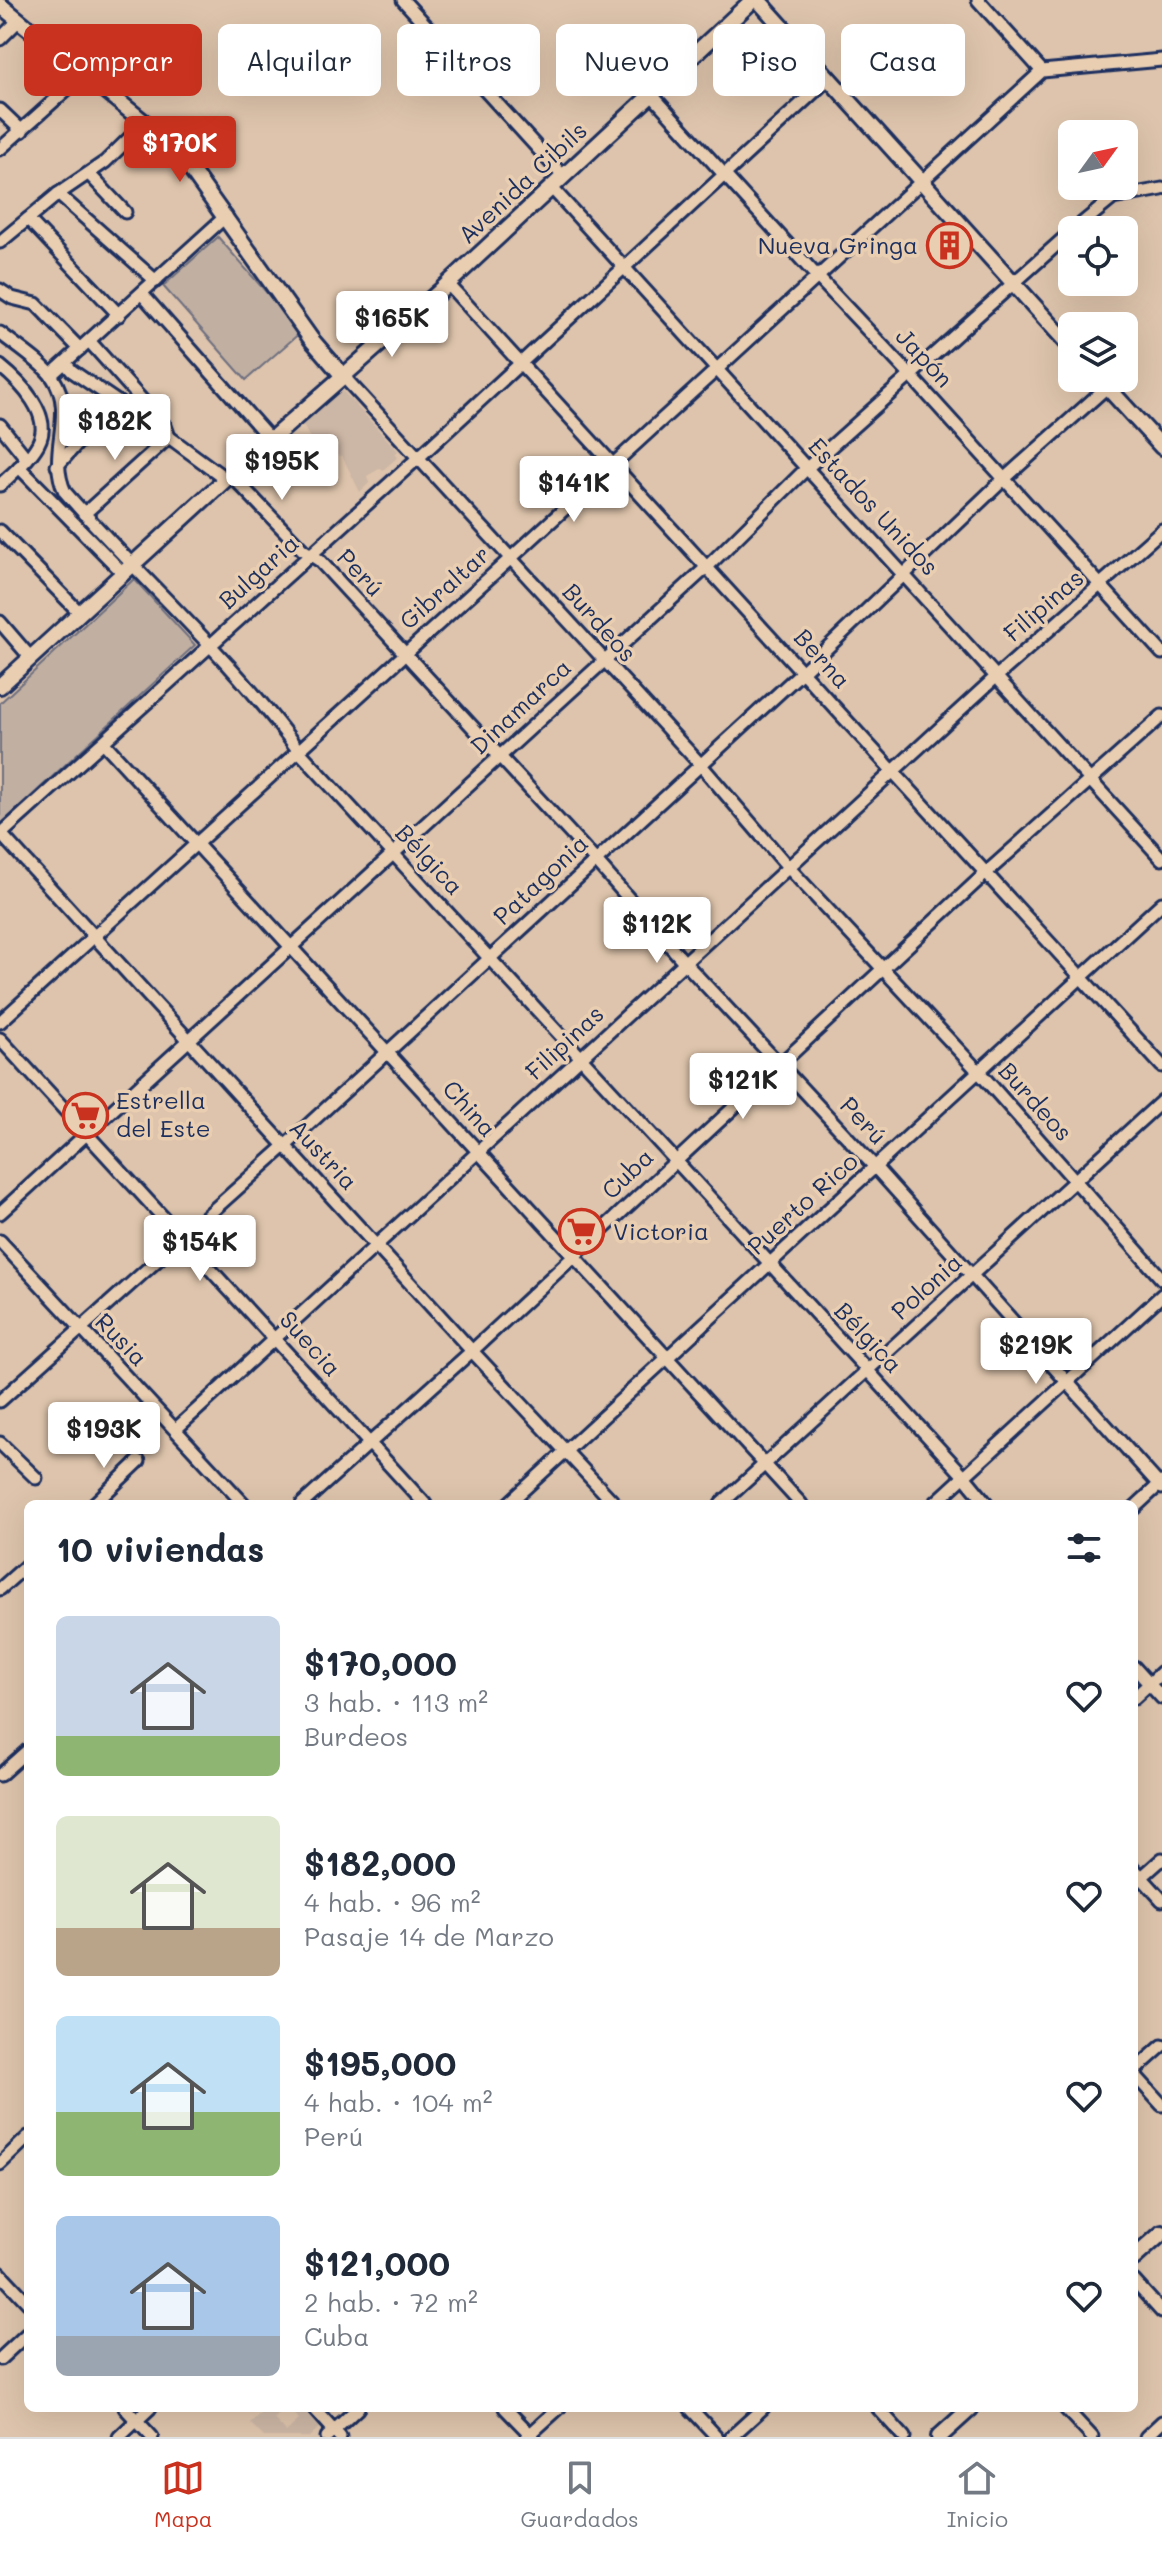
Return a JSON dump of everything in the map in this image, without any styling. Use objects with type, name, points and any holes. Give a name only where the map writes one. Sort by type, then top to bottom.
[{"type":"street","points":[[403,0],[563,176]]},
{"type":"street","points":[[756,0],[1058,332]]},
{"type":"street","name":"Avenida Cibils","points":[[697,53],[756,0]]},
{"type":"street","points":[[978,0],[1042,71],[1162,60]]},
{"type":"street","name":"Burdeos","points":[[0,5],[24,24]]},
{"type":"street","points":[[0,39],[19,20]]},
{"type":"street","name":"Gibraltar","points":[[0,1022],[1042,71]]},
{"type":"street","name":"Bulgaria","points":[[0,834],[418,458],[828,79]]},
{"type":"street","points":[[0,149],[60,96]]},
{"type":"street","name":"Burdeos","points":[[111,96],[184,160],[311,339],[343,376],[700,764],[789,868],[979,1072],[1162,1279]]},
{"type":"street","name":"Avenida Cibils","points":[[0,686],[228,477],[448,284],[649,96]]},
{"type":"street","name":"Japón","points":[[653,96],[1162,653]]},
{"type":"street","points":[[0,110],[22,131]]},
{"type":"street","points":[[0,242],[58,194],[89,174],[145,123]]},
{"type":"street","points":[[89,174],[125,212]]},
{"type":"street","name":"Estados Unidos","points":[[551,187],[1162,859]]},
{"type":"street","name":"Dinamarca","points":[[1091,216],[1113,198],[1162,189]]},
{"type":"street","points":[[58,194],[156,281]]},
{"type":"street","points":[[51,375],[226,216]]},
{"type":"street","points":[[28,219],[119,315]]},
{"type":"street","name":"Dinamarca","points":[[0,1213],[708,566],[807,468],[1058,244]]},
{"type":"street","name":"Berna","points":[[448,284],[1162,1066]]},
{"type":"street","points":[[0,290],[12,298],[36,304],[85,346],[165,426],[169,437],[84,514]]},
{"type":"street","points":[[142,294],[271,440]]},
{"type":"street","points":[[0,333],[51,375],[64,408],[57,466],[59,480],[65,492],[128,568]]},
{"type":"street","name":"Perú","points":[[66,364],[228,477],[303,550],[319,560],[875,1167],[1161,1485]]},
{"type":"street","points":[[0,366],[29,393],[40,416],[42,431],[40,442],[0,485]]},
{"type":"street","name":"Patagonia","points":[[0,1401],[285,1146],[803,671],[1094,392]]},
{"type":"street","points":[[1111,392],[1162,447]]},
{"type":"street","points":[[57,466],[115,401]]},
{"type":"street","points":[[0,425],[23,463],[128,568]]},
{"type":"street","name":"Filipinas","points":[[176,1429],[997,676],[1162,530]]},
{"type":"street","points":[[0,531],[79,612]]},
{"type":"street","name":"Bélgica","points":[[128,568],[209,646],[281,726],[298,750],[984,1500]]},
{"type":"street","points":[[0,622],[30,657]]},
{"type":"street","name":"Cuba","points":[[306,1500],[472,1351],[987,872],[1162,716]]},
{"type":"street","name":"China","points":[[104,743],[797,1500]]},
{"type":"street","name":"Austria","points":[[0,834],[611,1500]]},
{"type":"street","name":"Puerto Rico","points":[[512,1500],[1162,903]]},
{"type":"street","name":"Suecia","points":[[0,1039],[421,1500]]},
{"type":"street","name":"Polonia","points":[[725,1500],[1162,1101]]},
{"type":"street","name":"Rusia","points":[[0,1241],[240,1500]]},
{"type":"street","points":[[938,1500],[1162,1295]]},
{"type":"street","points":[[0,1443],[36,1478]]},
{"type":"street","points":[[98,1500],[139,1461]]},
{"type":"street","points":[[1138,1505],[1161,1485]]},
{"type":"street","points":[[0,1589],[24,1568]]},
{"type":"street","points":[[1138,1672],[1162,1698]]},
{"type":"street","points":[[1138,1694],[1162,1672]]},
{"type":"street","points":[[0,1775],[24,1754]]},
{"type":"street","points":[[1138,1876],[1162,1859]]},
{"type":"street","points":[[1138,1878],[1162,1900]]},
{"type":"street","points":[[1138,2068],[1162,2046]]},
{"type":"street","points":[[1138,2077],[1162,2105]]},
{"type":"street","points":[[0,2164],[24,2141]]},
{"type":"street","points":[[1138,2254],[1162,2233]]},
{"type":"street","points":[[0,2273],[24,2299]]},
{"type":"street","points":[[1138,2285],[1162,2312]]},
{"type":"street","points":[[0,2359],[24,2337]]},
{"type":"street","points":[[129,2412],[152,2437]]},
{"type":"street","points":[[119,2437],[146,2412]]},
{"type":"street","points":[[317,2412],[334,2435],[354,2412]]},
{"type":"street","points":[[509,2412],[530,2436],[555,2412]]},
{"type":"street","points":[[694,2412],[717,2437]]},
{"type":"street","points":[[731,2437],[759,2412]]},
{"type":"street","points":[[882,2412],[904,2437]]},
{"type":"street","points":[[939,2437],[967,2412]]},
{"type":"street","points":[[1069,2412],[1092,2437]]},
{"type":"street","points":[[1146,2437],[1162,2422]]},
{"type":"shaded area","points":[[218,237],[301,332],[246,380],[163,286]]},
{"type":"shaded area","points":[[341,389],[398,451],[395,454],[398,457],[383,470],[381,468],[367,476],[369,483],[360,492],[342,456],[334,455],[334,450],[316,450],[302,423]]},
{"type":"shaded area","points":[[134,579],[195,645],[0,825],[0,703]]},
{"type":"shaded area","points":[[262,2412],[281,2412],[274,2419],[286,2432],[299,2420],[293,2412],[305,2412],[320,2427],[309,2437],[264,2437],[250,2423]]},
{"type":"place","name":"Nueva Gringa","points":[[949,246]]},
{"type":"place","name":"Estrella del Este","points":[[85,1115]]},
{"type":"place","name":"Victoria","points":[[582,1232]]}]
